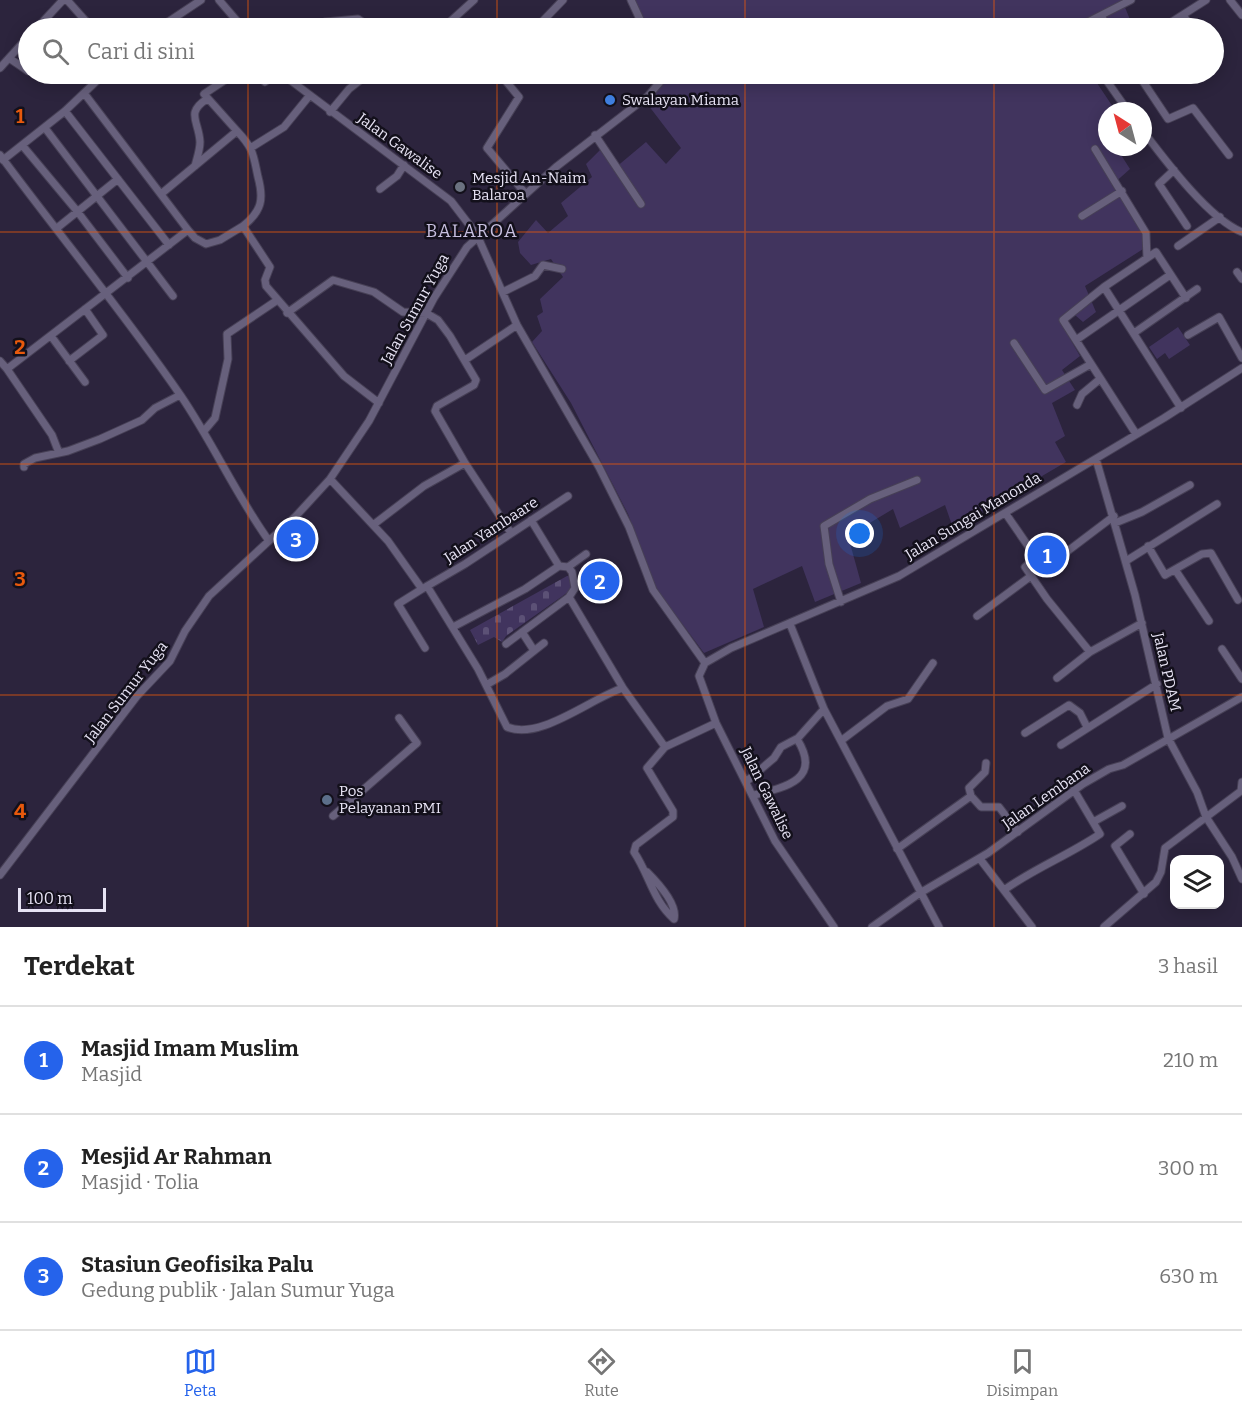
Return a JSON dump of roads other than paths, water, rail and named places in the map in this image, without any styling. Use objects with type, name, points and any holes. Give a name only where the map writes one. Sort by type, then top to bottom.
[{"type":"street","points":[[47,18],[65,0],[82,18]]},
{"type":"street","points":[[174,18],[201,0]]},
{"type":"street","points":[[219,0],[234,18]]},
{"type":"street","points":[[454,18],[474,0]]},
{"type":"street","points":[[631,0],[639,18]]},
{"type":"street","points":[[1097,18],[1131,0]]},
{"type":"street","points":[[1178,18],[1206,0]]},
{"type":"street","points":[[1230,0],[1242,15]]},
{"type":"street","points":[[544,18],[558,2]]},
{"type":"street","points":[[0,68],[18,49]]},
{"type":"street","points":[[9,58],[18,64]]},
{"type":"street","points":[[93,84],[45,128],[2,157],[180,395],[204,431],[245,507],[269,541]]},
{"type":"street","points":[[84,93],[188,230],[195,238],[206,244],[220,240],[243,226],[257,211],[263,197],[252,147],[207,99],[205,92],[218,84]]},
{"type":"street","name":"Jalan Gawalise","points":[[295,84],[451,201],[477,235],[517,326],[579,430],[629,527],[653,590],[705,663],[699,676],[716,723],[782,853],[834,927]]},
{"type":"street","points":[[330,112],[356,84]]},
{"type":"street","points":[[508,84],[519,97],[487,148],[525,193]]},
{"type":"street","name":"Jalan Sumur Yuga","points":[[0,875],[137,696],[170,661],[185,631],[209,596],[269,541],[330,479],[379,403],[426,313],[456,263],[477,235],[595,135],[648,96],[658,84]]},
{"type":"street","points":[[1109,84],[1122,102]]},
{"type":"street","points":[[1145,84],[1168,119],[1193,108],[1229,155]]},
{"type":"street","points":[[252,147],[284,127],[309,95]]},
{"type":"street","points":[[195,166],[200,140],[194,114],[195,108],[207,99]]},
{"type":"street","points":[[65,111],[169,246]]},
{"type":"street","points":[[45,128],[173,296]]},
{"type":"street","points":[[161,194],[237,131]]},
{"type":"street","points":[[595,135],[641,204]]},
{"type":"street","points":[[1152,142],[1174,170],[1220,217],[1242,232]]},
{"type":"street","points":[[22,145],[77,211],[128,278]]},
{"type":"street","points":[[1095,149],[1146,233],[1147,258]]},
{"type":"street","points":[[380,189],[397,176],[404,165]]},
{"type":"street","points":[[1174,170],[1159,184],[1187,226]]},
{"type":"street","points":[[57,228],[118,178]]},
{"type":"street","points":[[1082,216],[1122,191]]},
{"type":"street","points":[[1178,246],[1220,217]]},
{"type":"street","points":[[243,226],[269,265],[264,283],[276,301],[344,376],[379,403]]},
{"type":"street","points":[[7,369],[188,230]]},
{"type":"street","points":[[1136,435],[1077,340],[1063,324],[1064,318],[1104,287],[1156,252],[1186,298]]},
{"type":"street","points":[[503,292],[535,276],[543,265],[562,269]]},
{"type":"street","points":[[1237,272],[1242,279]]},
{"type":"street","points":[[1077,340],[1170,275]]},
{"type":"street","points":[[287,313],[333,280],[374,292],[403,312],[426,313],[444,326],[475,378],[475,384],[437,406],[435,411],[465,463],[511,533]]},
{"type":"street","points":[[1104,287],[1180,408]]},
{"type":"street","points":[[1134,333],[1197,289]]},
{"type":"street","points":[[204,431],[215,418],[216,405],[228,359],[225,337],[276,301]]},
{"type":"street","points":[[69,361],[103,336],[103,332],[85,309]]},
{"type":"street","points":[[1188,335],[1219,317],[1242,358]]},
{"type":"street","points":[[465,360],[517,326]]},
{"type":"street","points":[[51,336],[85,382]]},
{"type":"street","points":[[1014,344],[1045,390],[1091,364]]},
{"type":"street","points":[[0,360],[52,435],[60,453]]},
{"type":"street","name":"Jalan Sungai Manonda","points":[[705,663],[731,648],[899,576],[1006,514],[1242,368]]},
{"type":"street","points":[[1077,405],[1082,394],[1100,379]]},
{"type":"street","points":[[24,467],[24,464],[35,458],[60,453],[94,441],[142,420],[155,408],[180,395]]},
{"type":"street","name":"Jalan PDAM","points":[[1096,459],[1126,561],[1168,738],[1242,879]]},
{"type":"street","points":[[374,525],[424,486],[465,463]]},
{"type":"street","points":[[330,479],[374,525],[453,627],[507,727],[517,731],[537,728],[623,688]]},
{"type":"street","points":[[842,602],[829,564],[824,526],[870,499],[917,480]]},
{"type":"street","points":[[1006,514],[1044,569],[1114,520],[1142,512],[1190,484]]},
{"type":"street","name":"Jalan Yambaare","points":[[425,648],[398,604],[568,496]]},
{"type":"street","points":[[1126,561],[1216,504]]},
{"type":"street","points":[[531,520],[559,566]]},
{"type":"street","points":[[1148,546],[1165,575],[1176,571],[1202,554],[1210,553],[1238,600]]},
{"type":"street","points":[[453,627],[525,589],[559,566],[568,567],[586,554]]},
{"type":"street","points":[[1036,557],[1025,566],[1090,652]]},
{"type":"street","points":[[506,644],[569,597],[575,588],[572,572],[568,567]]},
{"type":"street","points":[[1176,571],[1209,621]]},
{"type":"street","points":[[977,616],[1031,576]]},
{"type":"street","points":[[569,597],[623,688],[665,747]]},
{"type":"street","points":[[1057,678],[1090,652],[1142,623]]},
{"type":"street","points":[[790,624],[824,709],[939,927]]},
{"type":"street","points":[[522,632],[533,649]]},
{"type":"street","points":[[486,685],[505,674],[533,649],[544,643]]},
{"type":"street","points":[[1222,649],[1241,675]]},
{"type":"street","points":[[842,740],[887,706],[907,700],[933,663]]},
{"type":"street","points":[[1061,745],[1157,684]]},
{"type":"street","name":"Jalan Lembana","points":[[872,927],[920,893],[980,859],[1074,790],[1242,697]]},
{"type":"street","points":[[1025,733],[1069,705],[1080,712],[1088,727]]},
{"type":"street","points":[[747,781],[774,758],[781,747],[797,739],[824,709]]},
{"type":"street","points":[[333,816],[417,743],[399,718]]},
{"type":"street","points":[[645,871],[655,880],[672,906],[675,913],[674,919],[651,888],[645,871],[634,852],[636,845],[673,817],[674,811],[647,768],[665,747],[716,723]]},
{"type":"street","points":[[754,795],[795,782],[807,767],[807,758],[797,739]]},
{"type":"street","points":[[986,763],[985,772],[969,788],[971,796],[981,807],[999,807],[1018,832]]},
{"type":"street","points":[[1104,927],[1144,894],[1160,876],[1165,848],[1242,791],[1242,782]]},
{"type":"street","points":[[1005,890],[1028,873],[1060,859],[1100,835],[1101,832],[1095,821],[1074,790]]},
{"type":"street","points":[[897,849],[971,796]]},
{"type":"street","points":[[1095,821],[1122,806]]},
{"type":"street","points":[[1130,834],[1115,846],[1144,894]]},
{"type":"street","points":[[980,859],[1032,927]]},
{"type":"place","name":"Swalayan Miama","points":[[610,100]]},
{"type":"place","name":"Mesjid An-Naim Balaroa","points":[[460,187]]},
{"type":"place","name":"Stasiun Geofisika Palu","points":[[296,539]]},
{"type":"place","name":"Masjid Imam Muslim","points":[[1047,555]]},
{"type":"place","name":"Mesjid Ar Rahman","points":[[600,581]]},
{"type":"place","name":"Pos Pelayanan PMI","points":[[327,800]]},
{"type":"district","name":"BALAROA","points":[[472,231]]}]
